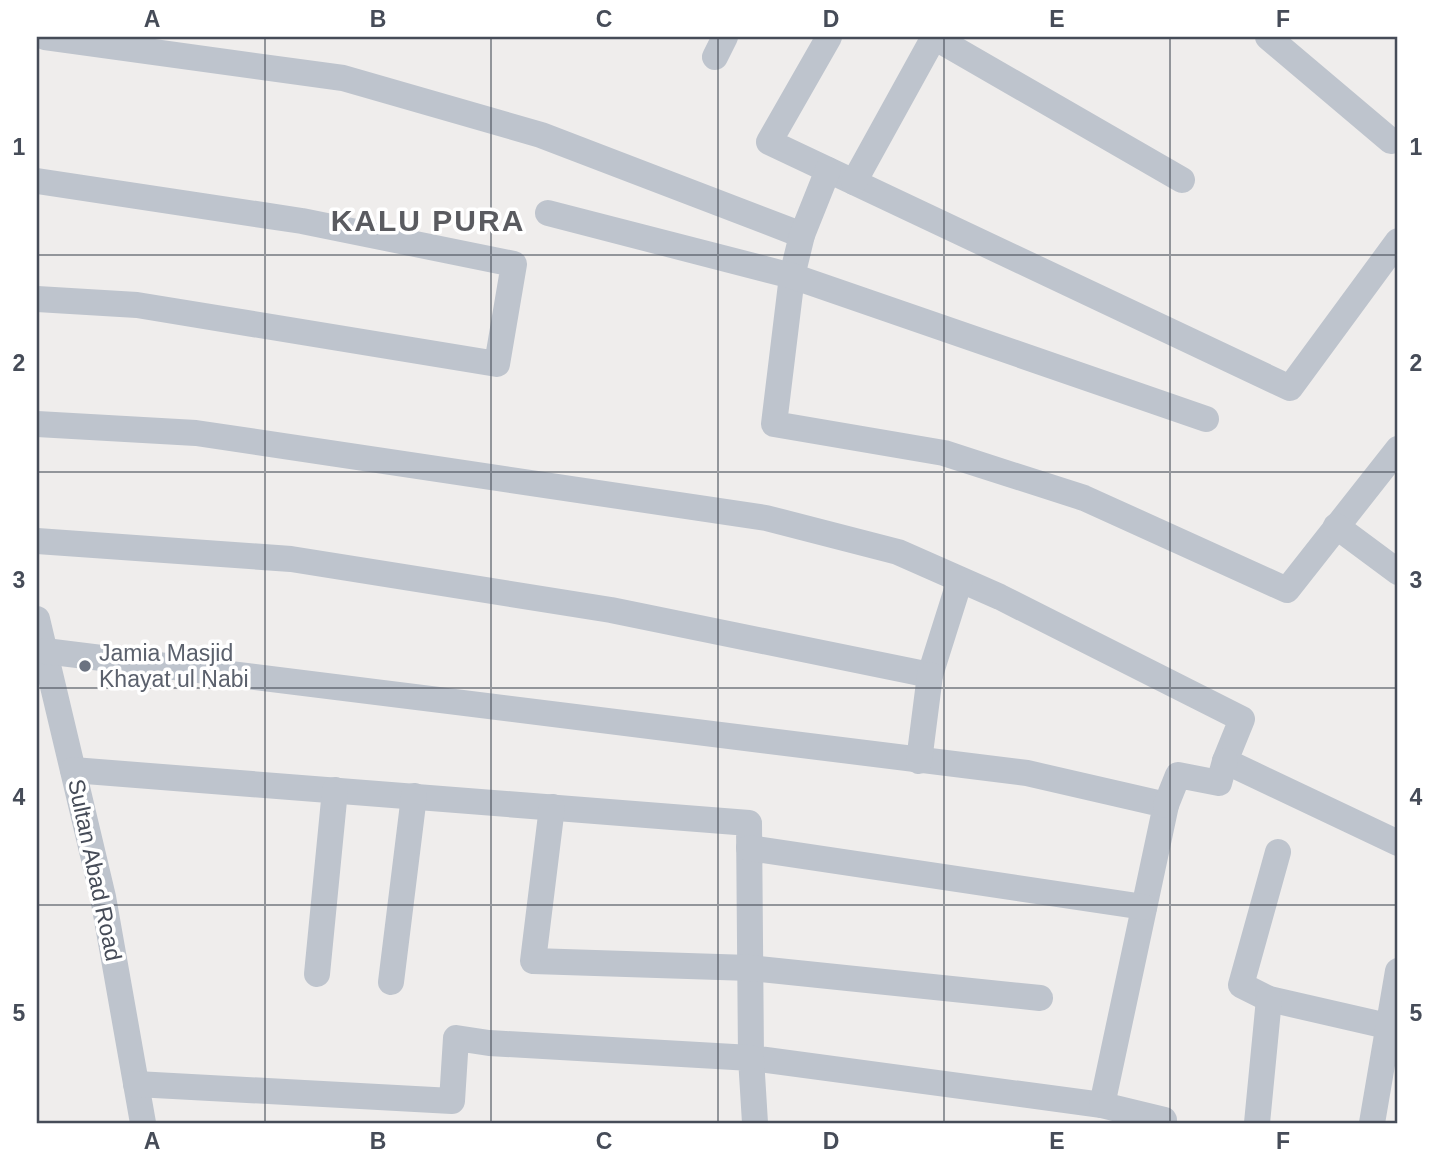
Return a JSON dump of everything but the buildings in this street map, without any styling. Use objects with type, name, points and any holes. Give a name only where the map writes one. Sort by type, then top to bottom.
[{"type":"street","points":[[45,37],[343,78],[541,135],[802,235]]},
{"type":"street","points":[[829,37],[769,142],[1290,388],[1398,241]]},
{"type":"street","points":[[854,182],[934,37],[1182,180]]},
{"type":"street","points":[[1268,37],[1391,141]]},
{"type":"street","points":[[828,170],[802,235],[792,276],[774,424],[944,453],[1084,498],[1287,590],[1398,449]]},
{"type":"street","points":[[37,181],[302,221],[514,264],[497,364],[137,305],[37,299]]},
{"type":"street","points":[[548,213],[792,276],[1206,419]]},
{"type":"street","points":[[37,424],[196,433],[766,519],[898,552],[1242,719],[1224,761],[1219,783],[1178,775],[1166,805],[1102,1105]]},
{"type":"street","points":[[1336,526],[1398,572]]},
{"type":"street","points":[[37,541],[291,559],[611,610],[930,675]]},
{"type":"street","points":[[919,761],[930,675],[960,580]]},
{"type":"street","name":"Sultan Abad Road","points":[[37,619],[45,651],[45,688],[73,770],[103,897],[143,1123]]},
{"type":"street","points":[[45,651],[1027,773],[1166,805]]},
{"type":"street","points":[[1224,761],[1398,843]]},
{"type":"street","points":[[73,770],[749,823],[751,1058],[755,1123]]},
{"type":"street","points":[[317,974],[335,790]]},
{"type":"street","points":[[391,982],[414,796]]},
{"type":"street","points":[[552,807],[533,961],[750,968],[1040,999]]},
{"type":"street","points":[[750,848],[1144,907]]},
{"type":"street","points":[[1278,852],[1241,985],[1269,999],[1387,1026]]},
{"type":"street","points":[[1371,1123],[1398,971]]},
{"type":"street","points":[[1258,1123],[1269,999]]},
{"type":"street","points":[[136,1084],[452,1101],[456,1038],[489,1043],[751,1058],[1102,1105],[1164,1120]]},
{"type":"place","name":"Jamia Masjid Khayat ul Nabi","points":[[85,666]]},
{"type":"district","name":"KALU PURA","points":[[428,221]]}]
